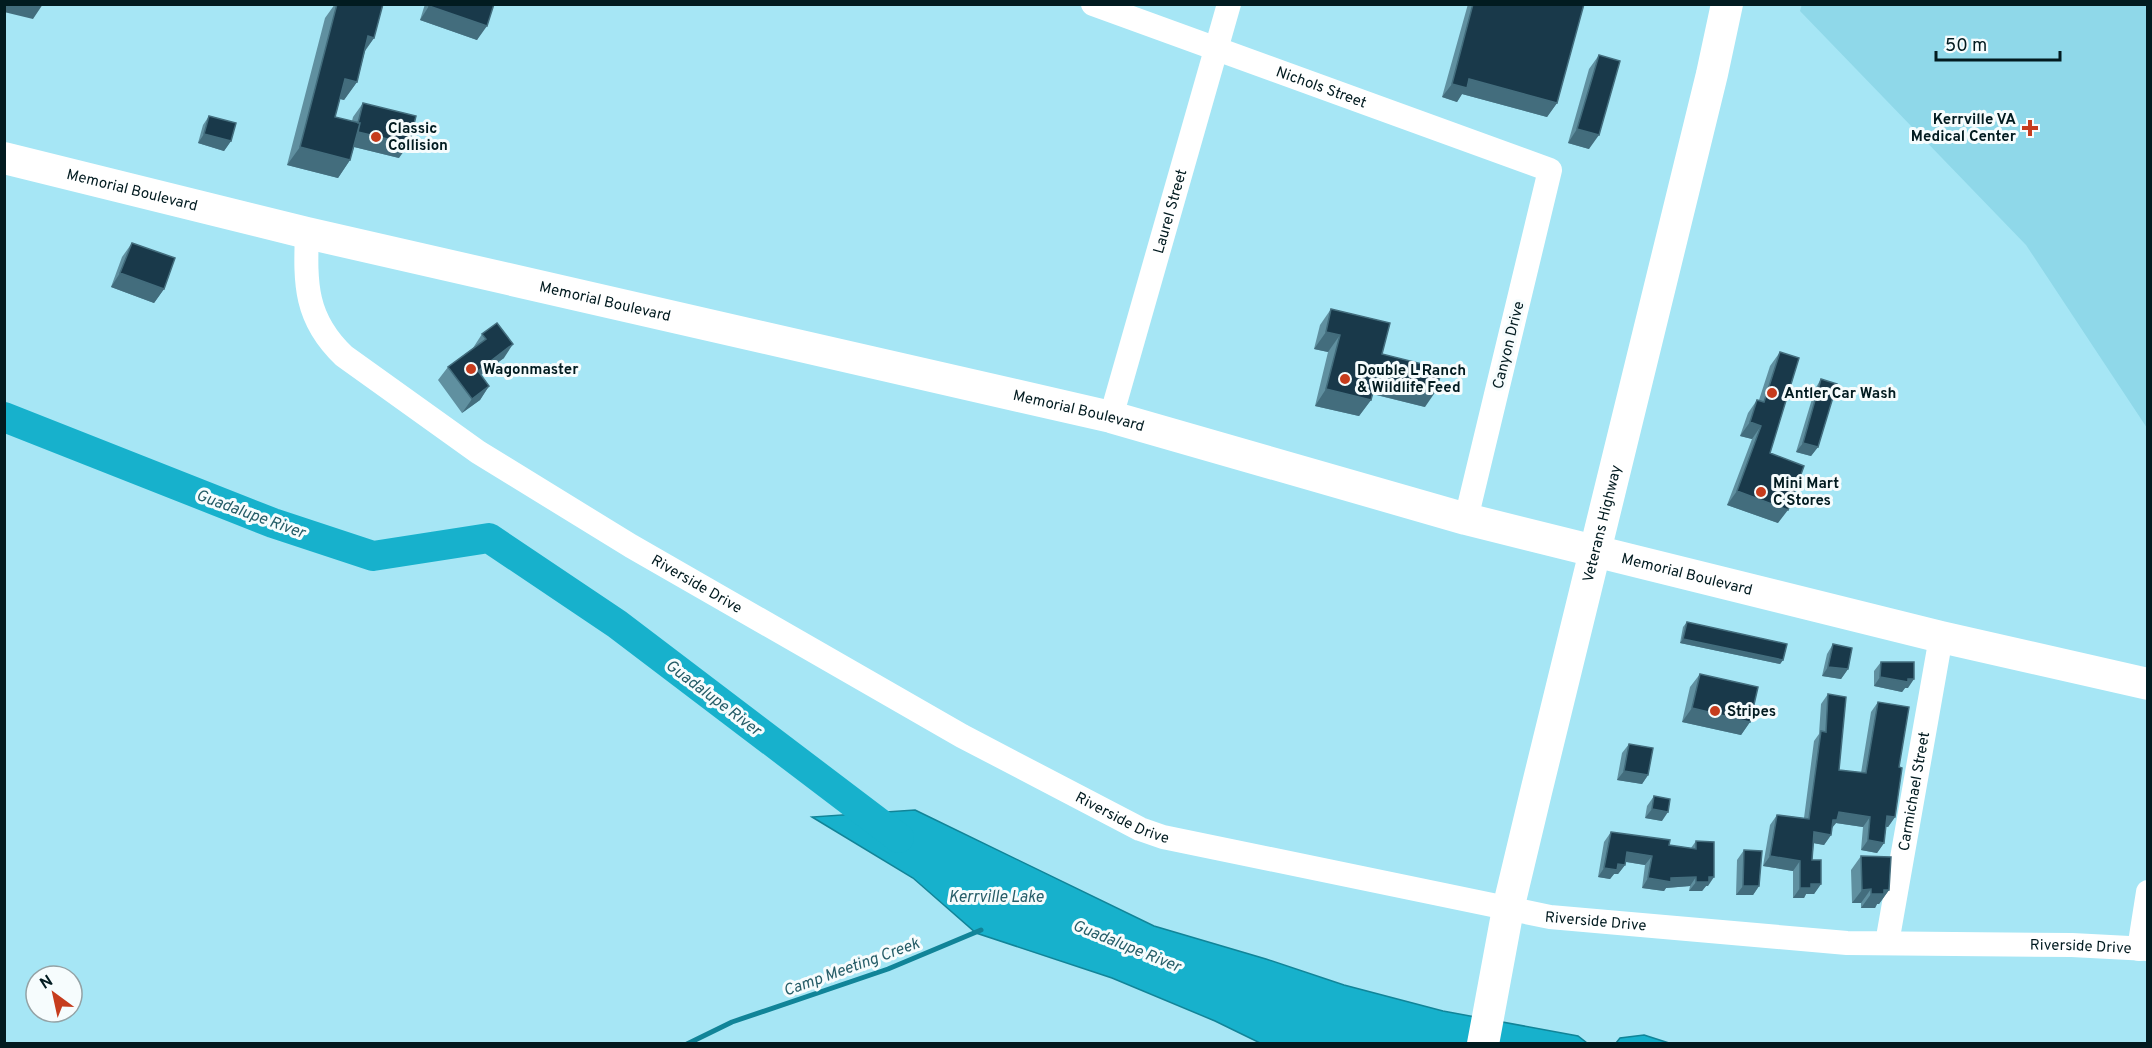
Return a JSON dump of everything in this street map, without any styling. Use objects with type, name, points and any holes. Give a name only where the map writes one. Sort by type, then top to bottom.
[{"type":"main road","name":"Veterans Highway","points":[[1483,1044],[1507,924],[1594,550],[1713,74],[1727,4]]},
{"type":"main road","name":"Memorial Boulevard","points":[[4,158],[307,233],[1111,417],[1466,519],[1941,638],[2148,684]]},
{"type":"street","name":"Nichols Street","points":[[1093,4],[1550,170]]},
{"type":"street","name":"Laurel Street","points":[[1111,417],[1229,4]]},
{"type":"street","name":"Canyon Drive","points":[[1466,519],[1550,170]]},
{"type":"street","name":"Riverside Drive","points":[[307,233],[305,280],[309,300],[326,339],[344,356],[488,459],[631,546],[962,736],[1117,819],[1163,837],[1507,924],[1550,917],[1847,943],[2072,945],[2143,949]]},
{"type":"street","name":"Carmichael Street","points":[[1887,943],[1941,638]]},
{"type":"street","points":[[2143,949],[2148,892]]},
{"type":"shaded area","name":"Kerrville VA Medical Center","points":[[1802,4],[2147,5],[2147,428],[2026,245],[1800,11]]},
{"type":"water","name":"Kerrville Lake","points":[[915,810],[1154,926],[1344,985],[1443,1011],[1578,1036],[1587,1043],[1260,1043],[1215,1021],[1112,978],[976,933],[913,878],[812,817]]},
{"type":"water","points":[[1644,1035],[1669,1043],[1616,1043],[1620,1038]]},
{"type":"building","points":[[337,4],[383,4],[374,38],[368,36],[357,82],[345,79],[335,117],[360,123],[350,160],[300,147]]},
{"type":"building","points":[[430,4],[494,4],[487,26],[429,6]]},
{"type":"building","points":[[1473,4],[1584,4],[1557,103],[1469,79],[1467,88],[1452,84]]},
{"type":"building","points":[[1599,55],[1620,61],[1599,135],[1577,129]]},
{"type":"building","points":[[363,103],[416,116],[409,144],[358,132]]},
{"type":"building","points":[[209,116],[236,123],[231,141],[204,134]]},
{"type":"building","points":[[132,243],[175,258],[164,289],[120,273]]},
{"type":"building","points":[[1331,309],[1390,323],[1382,354],[1442,369],[1436,391],[1377,376],[1371,400],[1326,389],[1340,335],[1326,332]]},
{"type":"building","points":[[497,323],[513,344],[478,371],[489,386],[472,399],[448,367],[486,339],[482,334]]},
{"type":"building","points":[[1780,352],[1799,358],[1770,453],[1804,466],[1788,510],[1737,491],[1761,426],[1750,422],[1757,400],[1764,402]]},
{"type":"building","points":[[1821,379],[1837,384],[1818,447],[1803,443]]},
{"type":"building","name":"Stripes","points":[[1687,622],[1787,644],[1783,660],[1683,639]]},
{"type":"building","points":[[1833,644],[1852,648],[1848,669],[1828,667]]},
{"type":"building","points":[[1881,662],[1914,662],[1914,679],[1908,679],[1908,682],[1880,677]]},
{"type":"building","points":[[1700,674],[1758,687],[1750,722],[1692,708]]},
{"type":"building","points":[[1828,694],[1846,697],[1839,770],[1866,773],[1878,702],[1909,707],[1899,767],[1902,768],[1895,817],[1887,816],[1884,843],[1868,840],[1870,817],[1839,812],[1837,820],[1833,820],[1831,835],[1814,832],[1812,860],[1821,860],[1821,884],[1811,884],[1811,888],[1800,888],[1800,861],[1770,856],[1777,815],[1809,819],[1821,731],[1826,732]]},
{"type":"building","points":[[1629,744],[1653,748],[1648,775],[1624,771]]},
{"type":"building","points":[[1654,796],[1670,799],[1668,812],[1652,809]]},
{"type":"building","points":[[1611,832],[1670,840],[1669,845],[1696,849],[1696,841],[1714,842],[1714,877],[1709,877],[1709,882],[1696,882],[1696,877],[1671,878],[1671,882],[1648,878],[1652,856],[1627,852],[1625,865],[1618,864],[1617,870],[1604,868]]},
{"type":"building","points":[[1744,850],[1762,851],[1759,886],[1743,886]]},
{"type":"building","points":[[1861,856],[1891,857],[1889,890],[1884,890],[1884,894],[1871,894],[1871,889],[1862,890]]},
{"type":"waterway","name":"Guadalupe River","points":[[4,417],[273,523],[373,556],[489,538],[617,624],[899,838]]},
{"type":"waterway","name":"Camp Meeting Creek","points":[[687,1044],[732,1022],[888,969],[981,930]]},
{"type":"place","name":"Kerrville VA Medical Center","points":[[2030,128]]},
{"type":"place","name":"Classic Collision","points":[[376,137]]},
{"type":"place","name":"Wagonmaster","points":[[471,369]]},
{"type":"place","name":"Double L Ranch & Wildlife Feed","points":[[1345,379]]},
{"type":"place","name":"Antler Car Wash","points":[[1772,393]]},
{"type":"place","name":"Mini Mart C Stores","points":[[1761,492]]},
{"type":"place","name":"Stripes","points":[[1715,711]]}]
